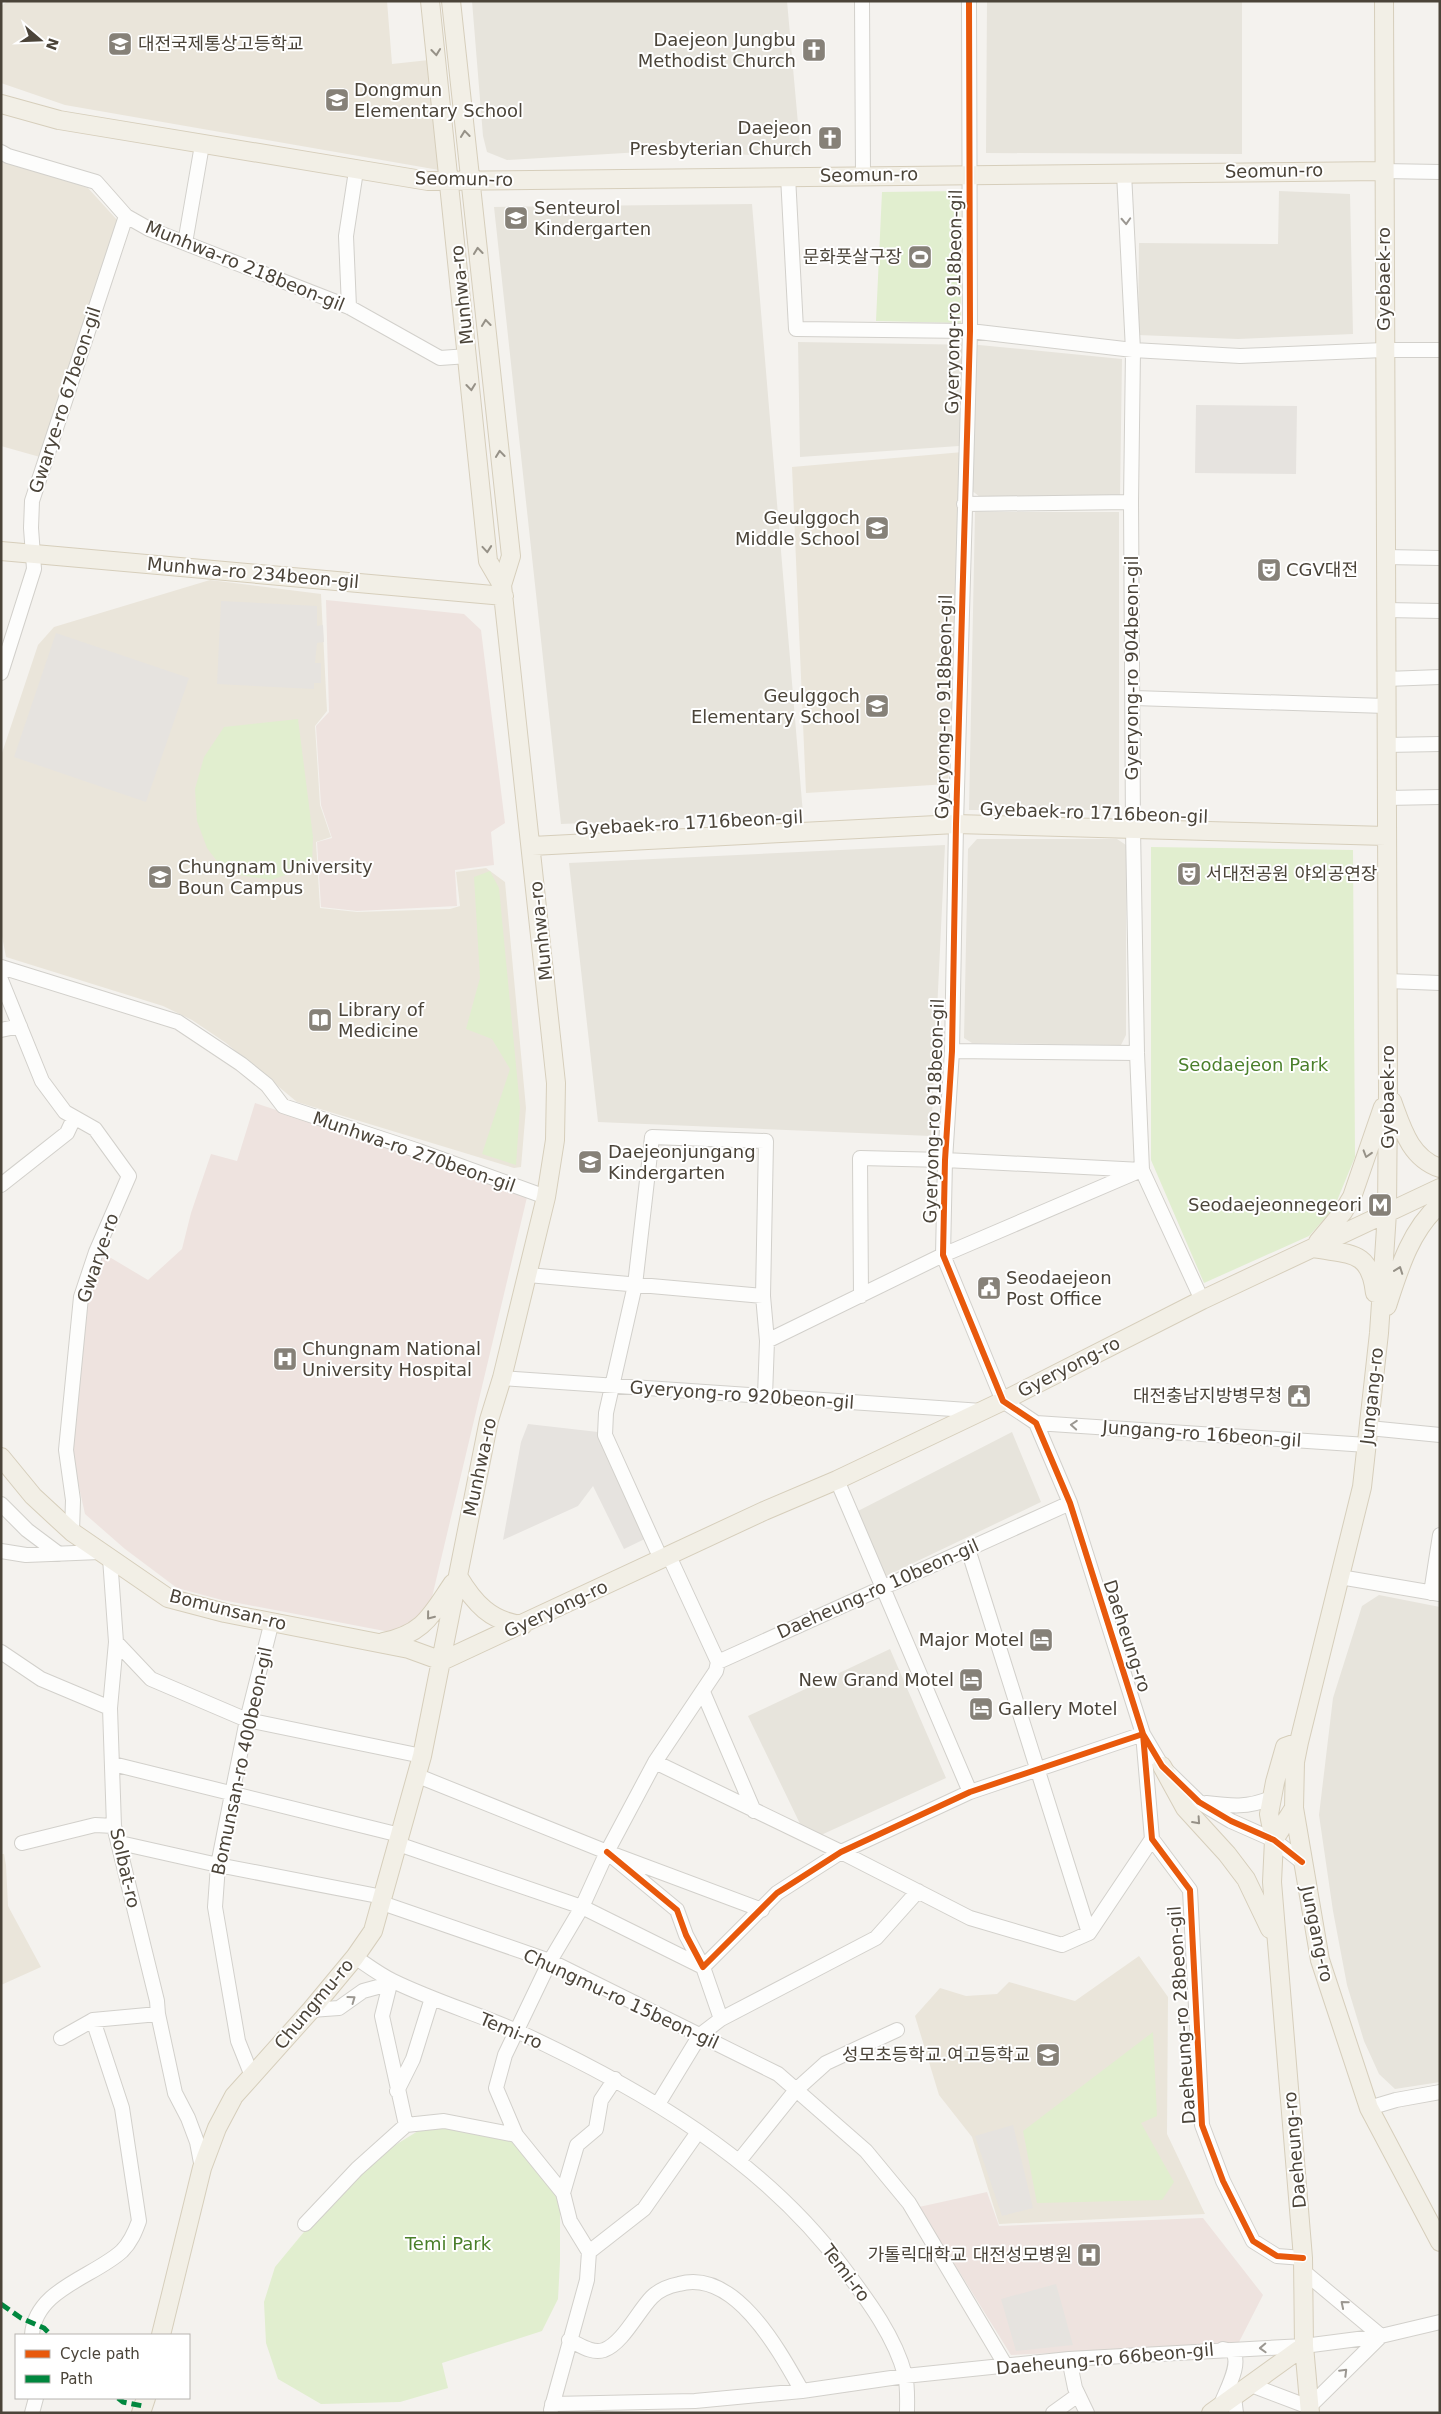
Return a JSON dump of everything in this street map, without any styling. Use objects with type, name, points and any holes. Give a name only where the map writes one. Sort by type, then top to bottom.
[{"type":"main road","name":"Munhwa-ro","points":[[430,1],[488,561],[503,591]]},
{"type":"main road","name":"Munhwa-ro","points":[[442,1661],[489,1420],[502,1378],[546,1197],[555,1140],[556,1083],[532,846],[503,591],[511,556],[451,1]]},
{"type":"main road","name":"Gyebaek-ro","points":[[1384,6],[1383,171],[1388,981],[1387,1213]]},
{"type":"main road","name":"Seomun-ro","points":[[1,104],[59,120],[356,171],[428,181],[1383,171]]},
{"type":"main road","name":"Munhwa-ro 234beon-gil","points":[[1,551],[503,591]]},
{"type":"main road","name":"Gyebaek-ro 1716beon-gil","points":[[532,846],[956,824],[1386,836]]},
{"type":"main road","points":[[1388,1091],[1401,1127],[1417,1156],[1440,1168]]},
{"type":"main road","points":[[1379,1333],[1372,1273],[1365,1262],[1356,1256],[1313,1248],[1343,1212],[1352,1197],[1388,1091]]},
{"type":"main road","name":"Gyeryong-ro","points":[[442,1661],[837,1480],[1003,1401],[1202,1300],[1440,1188]]},
{"type":"main road","points":[[1379,1333],[1408,1247],[1423,1220],[1440,1204]]},
{"type":"main road","name":"Jungang-ro","points":[[1387,1213],[1379,1333],[1362,1487],[1298,1742],[1295,1762],[1294,1808],[1320,1960],[1334,2008],[1369,2108],[1440,2242]]},
{"type":"main road","name":"Bomunsan-ro","points":[[1,1457],[33,1496],[72,1532],[168,1598],[225,1613],[409,1649],[442,1661]]},
{"type":"main road","points":[[378,1642],[403,1638],[421,1627],[458,1576],[467,1591],[494,1618],[523,1625]]},
{"type":"main road","name":"Chungmu-ro","points":[[161,2334],[202,2168],[216,2128],[234,2096],[311,2010],[355,1957],[373,1931],[418,1776],[442,1661]]},
{"type":"main road","points":[[1274,1840],[1269,1814],[1271,1798],[1285,1747],[1298,1742]]},
{"type":"main road","points":[[1162,1766],[1185,1808],[1227,1854],[1246,1879],[1265,1914],[1276,1942]]},
{"type":"main road","name":"Daeheung-ro","points":[[1294,1808],[1274,1840],[1272,1882],[1303,2264],[1304,2346],[1309,2410]]},
{"type":"main road","points":[[1225,2407],[1251,2385],[1304,2346]]},
{"type":"main road","points":[[141,2413],[146,2399]]},
{"type":"street","points":[[862,1],[863,175]]},
{"type":"street","name":"Gyeryong-ro 918beon-gil","points":[[969,1],[970,331],[964,504],[952,1051],[946,1160],[944,1255],[1003,1401]]},
{"type":"street","points":[[185,243],[202,145]]},
{"type":"street","name":"Munhwa-ro 218beon-gil","points":[[1,152],[8,156],[96,182],[126,216],[149,230],[349,307],[440,358],[468,356]]},
{"type":"street","points":[[349,307],[346,236],[356,171]]},
{"type":"street","points":[[1383,171],[1440,172]]},
{"type":"street","name":"Gyeryong-ro 904beon-gil","points":[[1124,173],[1133,350],[1131,502],[1134,698],[1133,829],[1137,1053],[1142,1170],[1202,1300]]},
{"type":"street","points":[[788,176],[796,329],[970,331],[1133,350],[1240,356],[1384,350],[1440,350]]},
{"type":"street","name":"Gwarye-ro 67beon-gil","points":[[1,673],[34,569],[32,553],[32,501],[126,216]]},
{"type":"street","points":[[964,504],[1131,502]]},
{"type":"street","points":[[1385,558],[1440,558]]},
{"type":"street","points":[[1386,610],[1440,611]]},
{"type":"street","points":[[1386,679],[1440,677]]},
{"type":"street","points":[[1134,698],[1386,706]]},
{"type":"street","points":[[1386,745],[1440,744]]},
{"type":"street","points":[[1386,798],[1440,797]]},
{"type":"street","name":"Munhwa-ro 270beon-gil","points":[[1,968],[178,1022],[241,1064],[267,1085],[283,1106],[419,1151],[546,1197]]},
{"type":"street","name":"Gwarye-ro","points":[[1,980],[42,1082],[65,1112],[95,1129],[129,1176],[96,1252],[81,1297],[66,1450],[73,1500],[72,1532]]},
{"type":"street","points":[[1388,981],[1440,983]]},
{"type":"street","points":[[1,1030],[20,1026]]},
{"type":"street","name":"Gyeryong-ro 918beon-gil","points":[[952,1051],[1137,1053]]},
{"type":"street","points":[[1,1185],[67,1133],[74,1118]]},
{"type":"street","points":[[551,2408],[586,2280],[589,2252],[570,2221],[563,2193],[516,2135],[496,2088],[505,2055],[518,2032],[550,1961],[582,1908],[607,1852],[655,1762],[703,1692],[716,1671],[718,1662],[605,1435],[606,1413],[635,1285],[652,1137],[766,1141],[763,1296],[767,1341],[764,1396]]},
{"type":"street","points":[[860,1296],[860,1158],[946,1160]]},
{"type":"street","name":"Gyeryong-ro 918beon-gil","points":[[946,1160],[1142,1170]]},
{"type":"street","points":[[767,1341],[944,1255],[1142,1170]]},
{"type":"street","points":[[528,1275],[763,1296]]},
{"type":"street","name":"Gyeryong-ro 920beon-gil","points":[[502,1378],[982,1411]]},
{"type":"street","points":[[1003,1401],[1036,1423]]},
{"type":"street","name":"Jungang-ro 16beon-gil","points":[[1036,1423],[1368,1437],[1440,1435]]},
{"type":"street","name":"Daeheung-ro","points":[[1036,1423],[1070,1503],[1143,1734],[1162,1766],[1199,1802],[1231,1820],[1274,1840]]},
{"type":"street","points":[[837,1480],[970,1792]]},
{"type":"street","name":"Daeheung-ro 10beon-gil","points":[[718,1662],[1070,1503]]},
{"type":"street","points":[[1,1504],[27,1530],[59,1554]]},
{"type":"street","points":[[1340,1577],[1435,1594],[1440,1535]]},
{"type":"street","points":[[968,1549],[1089,1933]]},
{"type":"street","points":[[1,1551],[26,1555],[105,1555]]},
{"type":"street","name":"Solbat-ro","points":[[105,1555],[116,1642],[110,1708],[114,1826],[120,1843],[130,1894],[157,2001],[174,2093],[188,2118],[197,2142],[202,2168]]},
{"type":"street","name":"Bomunsan-ro 400beon-gil","points":[[252,2076],[238,2041],[215,1907],[218,1865],[232,1794],[247,1720],[272,1621]]},
{"type":"street","points":[[116,1642],[151,1679],[247,1720],[422,1756]]},
{"type":"street","points":[[1,1652],[41,1679],[110,1708]]},
{"type":"street","points":[[703,1692],[754,1811]]},
{"type":"street","points":[[655,1762],[841,1852],[970,1918],[1062,1945],[1089,1933],[1152,1839],[1143,1734],[970,1792],[841,1852],[777,1893],[703,1967]]},
{"type":"street","points":[[113,1764],[399,1839],[582,1908],[703,1967]]},
{"type":"street","points":[[418,1776],[607,1852],[762,1910]]},
{"type":"street","points":[[1199,1802],[1237,1807],[1257,1804],[1271,1798]]},
{"type":"street","points":[[22,1843],[95,1825],[114,1826]]},
{"type":"street","name":"Daeheung-ro 28beon-gil","points":[[1152,1839],[1190,1890],[1202,2125],[1224,2181],[1253,2241],[1277,2256],[1303,2264]]},
{"type":"street","points":[[1274,1840],[1302,1862]]},
{"type":"street","name":"Chungmu-ro 15beon-gil","points":[[120,1843],[382,1900],[550,1961],[778,2074],[866,2151],[909,2203],[1006,2366]]},
{"type":"street","points":[[607,1852],[677,1910],[686,1934],[703,1967],[721,2019]]},
{"type":"street","points":[[658,2104],[700,2035],[721,2019],[876,1938],[918,1891]]},
{"type":"street","name":"Temi-ro","points":[[355,1957],[391,1980],[518,2032],[615,2079],[658,2104],[739,2161],[775,2191],[812,2228],[863,2294],[891,2341],[905,2376],[907,2413]]},
{"type":"street","points":[[311,2010],[339,2008],[363,1991],[384,1985],[391,1980]]},
{"type":"street","points":[[391,1980],[382,2016],[406,2125]]},
{"type":"street","points":[[397,2091],[414,2058],[432,1998]]},
{"type":"street","points":[[61,2038],[93,2020],[158,2014]]},
{"type":"street","points":[[32,2334],[43,2308],[56,2294],[75,2280],[103,2266],[123,2250],[133,2237],[139,2221],[122,2108],[93,2020]]},
{"type":"street","points":[[739,2161],[796,2090],[826,2063],[897,2030]]},
{"type":"street","points":[[563,2193],[577,2145],[596,2129],[601,2100],[615,2079]]},
{"type":"street","points":[[1369,2108],[1396,2100],[1440,2092]]},
{"type":"street","points":[[305,2224],[357,2169],[406,2125],[444,2121],[516,2135]]},
{"type":"street","points":[[589,2252],[644,2209],[698,2132]]},
{"type":"street","points":[[1251,2385],[1309,2410],[1381,2336],[1303,2264]]},
{"type":"street","points":[[569,2340],[595,2352],[606,2349],[621,2336],[653,2296],[666,2287],[684,2282],[699,2282],[727,2293],[739,2303],[782,2356],[802,2391]]},
{"type":"street","name":"Daeheung-ro 66beon-gil","points":[[551,2408],[695,2401],[802,2391],[905,2376],[1069,2360],[1222,2349],[1304,2346],[1381,2336],[1440,2322]]},
{"type":"street","points":[[1222,2349],[1232,2351],[1237,2356],[1237,2365],[1225,2407]]},
{"type":"street","points":[[1069,2360],[1075,2388],[1087,2413]]},
{"type":"street","points":[[1053,2413],[1078,2396]]},
{"type":"street","points":[[32,2413],[36,2399]]},
{"type":"shaded area","points":[[8,1],[387,1],[392,64],[429,60],[439,170],[65,105],[1,83],[1,6]]},
{"type":"shaded area","points":[[472,1],[787,1],[801,157],[658,151],[507,160],[487,152],[483,136]]},
{"type":"shaded area","points":[[987,1],[1242,1],[1242,154],[986,153]]},
{"type":"shaded area","points":[[1,158],[88,188],[118,221],[40,457],[1,446]]},
{"type":"shaded area","points":[[1279,191],[1350,194],[1353,334],[1238,339],[1138,335],[1139,243],[1278,244]]},
{"type":"shaded area","points":[[752,204],[803,814],[561,824],[494,207]]},
{"type":"shaded area","points":[[798,342],[979,345],[1122,359],[1120,496],[980,497],[971,490],[971,448],[959,446],[800,457]]},
{"type":"shaded area","points":[[1196,405],[1297,406],[1296,474],[1195,473]]},
{"type":"shaded area","points":[[963,452],[948,784],[806,793],[792,467]]},
{"type":"shaded area","points":[[975,512],[1119,512],[1119,810],[969,810]]},
{"type":"shaded area","name":"Chungnam University Boun Campus","points":[[210,580],[321,594],[327,711],[315,726],[320,805],[331,837],[316,842],[320,908],[357,912],[450,909],[460,906],[456,872],[486,868],[505,882],[526,1108],[521,1167],[514,1168],[297,1102],[226,1043],[192,1020],[163,1006],[6,957],[1,931],[1,756],[38,645],[54,627]]},
{"type":"shaded area","points":[[326,600],[464,614],[481,630],[505,823],[491,832],[494,865],[455,870],[457,906],[357,911],[321,907],[317,842],[332,838],[321,805],[316,726],[329,712]]},
{"type":"shaded area","points":[[221,601],[317,606],[317,626],[323,625],[324,642],[317,643],[315,663],[321,663],[321,683],[314,683],[314,689],[217,684]]},
{"type":"shaded area","points":[[56,633],[189,678],[146,802],[14,757]]},
{"type":"shaded area","points":[[977,839],[1117,839],[1126,845],[1126,1035],[1121,1045],[972,1043],[964,1038],[968,849]]},
{"type":"shaded area","points":[[945,845],[931,1136],[598,1122],[569,863]]},
{"type":"shaded area","name":"Chungnam National University Hospital","points":[[255,1103],[528,1193],[428,1614],[395,1633],[222,1600],[177,1588],[125,1549],[85,1514],[71,1451],[85,1309],[101,1252],[148,1280],[182,1249],[191,1213],[211,1154],[237,1161]]},
{"type":"shaded area","points":[[528,1424],[598,1432],[605,1435],[651,1536],[624,1549],[593,1486],[578,1506],[503,1540],[521,1442]]},
{"type":"shaded area","points":[[1012,1432],[1041,1502],[884,1577],[858,1511]]},
{"type":"shaded area","points":[[1379,1595],[1440,1607],[1440,2082],[1395,2089],[1379,2074],[1364,2041],[1347,1985],[1333,1911],[1319,1815],[1333,1698],[1362,1606]]},
{"type":"shaded area","points":[[890,1649],[946,1778],[821,1835],[803,1830],[748,1716]]},
{"type":"shaded area","points":[[1,1854],[4,1854],[6,1865],[8,1906],[41,1967],[1,1985]]},
{"type":"shaded area","name":"성모초등학교.여고등학교","points":[[1139,1956],[1168,1997],[1167,2134],[1205,2214],[999,2224],[972,2137],[939,2095],[915,2016],[940,1988],[966,1996],[997,1994],[1009,1982],[1075,2001]]},
{"type":"shaded area","points":[[1013,2125],[1033,2208],[1002,2216],[975,2136]]},
{"type":"shaded area","name":"가톨릭대학교 대전성모병원","points":[[987,2192],[999,2226],[1203,2218],[1263,2295],[1238,2344],[1011,2355],[919,2207]]},
{"type":"shaded area","points":[[1056,2284],[1073,2345],[1016,2351],[1001,2299]]},
{"type":"green space","name":"문화풋살구장","points":[[960,191],[961,323],[876,321],[882,192]]},
{"type":"green space","points":[[298,719],[313,837],[312,866],[271,880],[226,873],[207,848],[197,821],[195,789],[204,757],[224,727]]},
{"type":"green space","name":"Seodaejeon Park","points":[[1151,847],[1353,850],[1355,1157],[1334,1208],[1309,1236],[1204,1283],[1151,1160]]},
{"type":"green space","points":[[490,871],[499,888],[520,1107],[516,1165],[482,1154],[510,1069],[492,1039],[466,1029],[480,978],[474,877]]},
{"type":"green space","points":[[1153,2032],[1157,2116],[1141,2123],[1174,2182],[1162,2200],[1037,2203],[1023,2131]]},
{"type":"green space","name":"Temi Park","points":[[452,2127],[511,2139],[545,2166],[560,2203],[558,2299],[542,2331],[442,2363],[448,2388],[400,2402],[321,2404],[278,2379],[266,2343],[264,2302],[275,2267],[332,2198],[371,2160],[418,2131]]},
{"type":"marked path","points":[[1,2304],[21,2318],[44,2328],[50,2334]]},
{"type":"marked path","points":[[119,2399],[123,2402],[143,2406]]},
{"type":"cycle path","points":[[969,1],[970,331],[956,824],[952,1051],[945,1160],[943,1255],[1003,1401],[1036,1423],[1070,1503],[1143,1734],[1162,1766],[1199,1802],[1231,1821],[1274,1840],[1302,1862]]},
{"type":"cycle path","points":[[607,1852],[677,1910],[686,1935],[703,1967],[777,1893],[841,1852],[970,1792],[1143,1734],[1152,1839],[1190,1890],[1202,2125],[1223,2181],[1253,2241],[1277,2256],[1303,2258]]},
{"type":"place","name":"대전국제통상고등학교","points":[[120,44]]},
{"type":"place","name":"Daejeon Jungbu Methodist Church","points":[[814,50]]},
{"type":"place","name":"Dongmun Elementary School","points":[[337,100]]},
{"type":"place","name":"Daejeon Presbyterian Church","points":[[830,138]]},
{"type":"place","name":"Senteurol Kindergarten","points":[[516,218]]},
{"type":"place","name":"문화풋살구장","points":[[920,257]]},
{"type":"place","name":"Geulggoch Middle School","points":[[877,528]]},
{"type":"place","name":"CGV대전","points":[[1269,570]]},
{"type":"place","name":"Geulggoch Elementary School","points":[[877,706]]},
{"type":"place","name":"서대전공원 야외공연장","points":[[1189,874]]},
{"type":"place","name":"Chungnam University Boun Campus","points":[[160,877]]},
{"type":"place","name":"Library of Medicine","points":[[320,1020]]},
{"type":"place","name":"Daejeonjungang Kindergarten","points":[[590,1162]]},
{"type":"place","name":"Seodaejeonnegeori","points":[[1380,1205]]},
{"type":"place","name":"Seodaejeon Post Office","points":[[989,1288]]},
{"type":"place","name":"Chungnam National University Hospital","points":[[285,1359]]},
{"type":"place","name":"대전충남지방병무청","points":[[1299,1396]]},
{"type":"place","name":"Major Motel","points":[[1041,1640]]},
{"type":"place","name":"New Grand Motel","points":[[971,1680]]},
{"type":"place","name":"Gallery Motel","points":[[981,1709]]},
{"type":"place","name":"성모초등학교.여고등학교","points":[[1048,2055]]},
{"type":"place","name":"가톨릭대학교 대전성모병원","points":[[1089,2255]]}]
